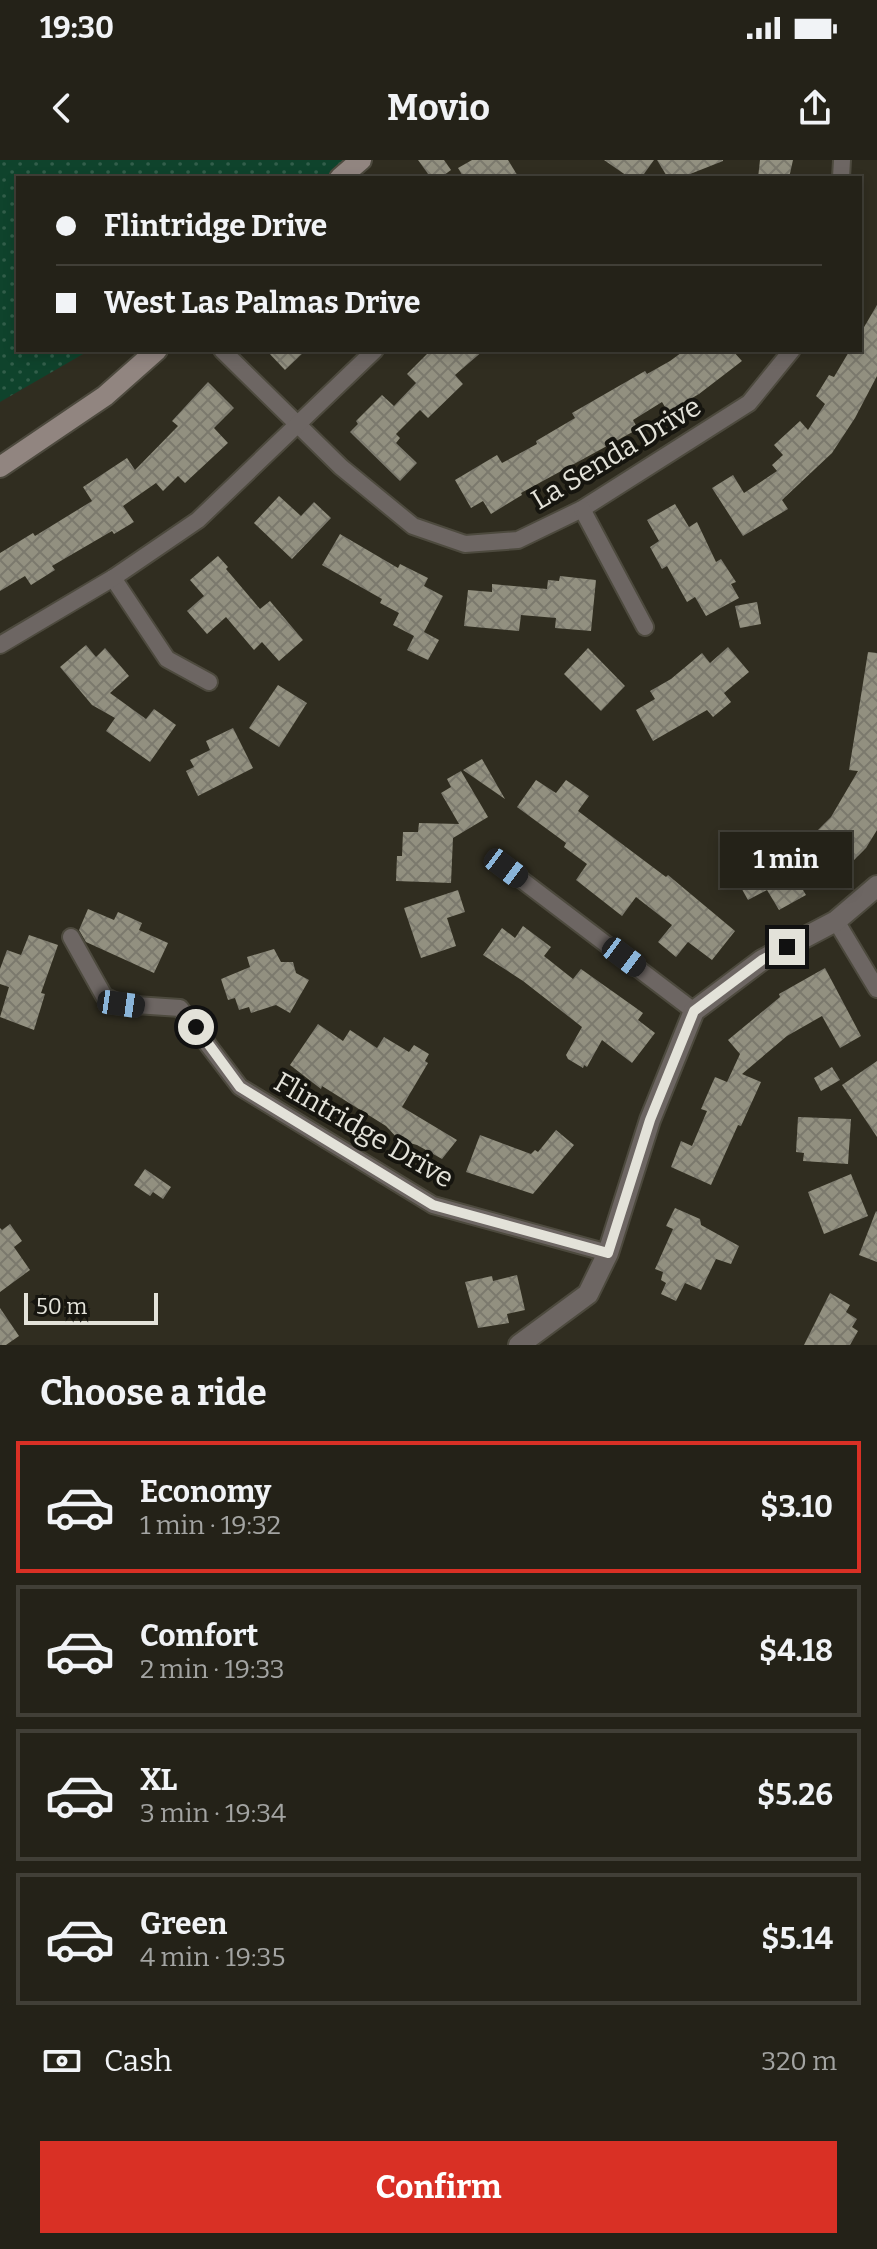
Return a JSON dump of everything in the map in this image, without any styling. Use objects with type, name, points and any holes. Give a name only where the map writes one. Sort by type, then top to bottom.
[{"type":"main road","points":[[342,176],[361,160]]},
{"type":"main road","points":[[0,467],[105,396],[155,352]]},
{"type":"street","name":"La Senda Drive","points":[[224,352],[341,467],[413,526],[465,544],[518,540],[582,509],[749,403],[790,352]]},
{"type":"street","points":[[0,645],[113,578],[198,520],[373,352]]},
{"type":"street","points":[[582,509],[645,627]]},
{"type":"street","points":[[113,578],[167,659],[209,682]]},
{"type":"street","points":[[506,868],[694,1011]]},
{"type":"street","points":[[519,1345],[588,1294],[608,1253],[650,1120],[694,1011],[762,960],[836,921],[877,886]]},
{"type":"street","points":[[836,921],[877,989]]},
{"type":"street","name":"Flintridge Drive","points":[[71,937],[104,996],[121,1004],[180,1008],[240,1087],[433,1205],[608,1253]]},
{"type":"green space","points":[[0,160],[351,160],[332,176],[16,176],[16,352],[87,352],[0,402]]},
{"type":"building","points":[[418,160],[444,160],[451,170],[443,176],[430,176]]},
{"type":"building","points":[[472,160],[508,160],[518,176],[463,176],[458,168]]},
{"type":"building","points":[[604,160],[654,160],[642,176],[627,176]]},
{"type":"building","points":[[657,160],[723,160],[685,176],[667,176]]},
{"type":"building","points":[[760,160],[793,160],[789,176],[758,176]]},
{"type":"building","points":[[877,305],[877,376],[855,418],[832,453],[782,500],[788,509],[743,536],[712,488],[733,475],[744,493],[777,471],[772,465],[783,455],[774,445],[800,421],[808,430],[825,404],[816,396],[829,375],[834,377],[849,352],[862,352],[862,331]]},
{"type":"building","points":[[268,352],[304,352],[285,370]]},
{"type":"building","points":[[429,352],[482,352],[455,375],[463,384],[428,418],[420,410],[396,434],[400,438],[396,443],[417,463],[400,481],[350,432],[358,424],[356,421],[382,395],[394,406],[416,383],[407,374]]},
{"type":"building","points":[[682,352],[734,352],[742,361],[699,394],[668,412],[662,402],[633,420],[638,429],[521,493],[491,514],[483,501],[471,508],[455,480],[497,455],[502,463],[537,444],[536,441],[575,418],[572,413],[645,371],[647,374]]},
{"type":"building","points":[[208,382],[234,408],[214,428],[228,443],[185,483],[178,476],[163,491],[156,483],[123,506],[134,522],[114,534],[112,531],[52,566],[55,570],[31,585],[25,576],[0,591],[0,553],[33,533],[35,536],[92,501],[83,487],[127,458],[135,470],[178,426],[172,421]]},
{"type":"building","points":[[279,496],[301,516],[314,502],[331,518],[292,559],[254,523]]},
{"type":"building","points":[[675,504],[689,527],[697,522],[716,562],[721,559],[736,582],[731,584],[739,598],[706,616],[695,597],[687,602],[667,566],[662,569],[650,547],[659,541],[647,520]]},
{"type":"building","points":[[340,534],[398,568],[400,564],[428,578],[424,586],[443,596],[424,632],[439,640],[428,660],[407,650],[414,636],[393,625],[399,613],[380,603],[382,599],[322,565]]},
{"type":"building","points":[[218,556],[260,609],[270,601],[303,640],[279,661],[262,642],[254,650],[226,617],[207,634],[187,611],[204,596],[190,580]]},
{"type":"building","points":[[560,576],[596,580],[591,631],[555,628],[556,618],[521,615],[519,631],[464,626],[468,590],[492,592],[492,584],[547,589],[548,580],[559,581]]},
{"type":"building","points":[[757,602],[761,624],[740,628],[735,606]]},
{"type":"building","points":[[86,645],[96,657],[105,648],[129,676],[110,693],[146,719],[154,709],[176,725],[150,762],[106,731],[115,718],[92,705],[60,667]]},
{"type":"building","points":[[728,647],[749,672],[724,693],[731,702],[713,717],[707,710],[653,741],[636,710],[655,699],[650,691],[671,679],[702,653],[710,663]]},
{"type":"building","points":[[588,648],[625,686],[601,711],[564,674]]},
{"type":"building","points":[[868,652],[877,653],[877,830],[866,848],[835,879],[824,869],[803,890],[806,895],[779,910],[767,890],[748,900],[730,868],[739,863],[735,850],[762,835],[772,848],[778,845],[787,861],[831,817],[858,771],[849,770]]},
{"type":"building","points":[[278,685],[307,703],[279,747],[249,728]]},
{"type":"building","points":[[233,728],[253,768],[198,796],[186,771],[194,767],[190,760],[210,750],[206,741]]},
{"type":"building","points":[[482,759],[505,799],[463,770]]},
{"type":"building","points":[[461,771],[488,817],[453,838],[451,883],[396,881],[397,856],[402,856],[403,832],[418,832],[419,823],[459,824],[441,793],[451,787],[447,779]]},
{"type":"building","points":[[536,780],[556,793],[566,780],[589,796],[578,811],[666,877],[668,875],[735,931],[712,960],[688,942],[676,957],[658,942],[672,925],[636,897],[622,916],[576,880],[587,864],[564,847],[566,843],[517,807]]},
{"type":"building","points":[[458,890],[465,912],[447,918],[456,946],[421,958],[404,908]]},
{"type":"building","points":[[88,909],[114,920],[118,912],[142,923],[139,930],[168,943],[154,973],[86,942],[79,930]]},
{"type":"building","points":[[523,926],[551,947],[544,956],[573,979],[581,969],[643,1013],[638,1020],[655,1033],[632,1063],[602,1040],[587,1067],[584,1065],[583,1068],[568,1059],[566,1055],[582,1027],[523,981],[483,955],[502,928],[515,938]]},
{"type":"building","points":[[29,935],[58,945],[41,993],[45,994],[34,1030],[0,1017],[9,987],[0,984],[0,969],[7,950],[21,955]]},
{"type":"building","points":[[274,949],[281,962],[293,962],[296,973],[309,980],[290,1013],[276,1005],[251,1013],[249,1007],[239,1010],[235,998],[228,1000],[221,979],[250,967],[247,957]]},
{"type":"building","points":[[825,968],[861,1036],[840,1048],[822,1016],[787,1036],[742,1074],[761,1082],[711,1185],[671,1167],[681,1141],[692,1146],[707,1111],[701,1109],[715,1077],[727,1082],[740,1054],[728,1040],[780,997],[779,994]]},
{"type":"building","points":[[318,1024],[343,1041],[350,1030],[377,1048],[384,1037],[409,1052],[414,1045],[429,1054],[425,1061],[428,1063],[402,1107],[457,1140],[442,1159],[417,1145],[399,1140],[386,1126],[322,1086],[321,1089],[290,1065]]},
{"type":"building","points":[[877,1061],[877,1137],[842,1085]]},
{"type":"building","points":[[832,1067],[840,1080],[821,1091],[814,1078]]},
{"type":"building","points":[[798,1117],[851,1119],[848,1164],[803,1161],[804,1153],[796,1152]]},
{"type":"building","points":[[556,1130],[574,1145],[533,1194],[466,1172],[480,1135],[531,1154],[535,1150],[538,1152]]},
{"type":"building","points":[[145,1169],[171,1187],[163,1199],[153,1192],[150,1196],[134,1185]]},
{"type":"building","points":[[851,1174],[868,1216],[824,1234],[808,1192]]},
{"type":"building","points":[[675,1208],[700,1219],[701,1225],[739,1246],[731,1264],[716,1259],[701,1290],[685,1283],[676,1301],[661,1294],[666,1283],[661,1280],[663,1272],[655,1269],[673,1229],[666,1226]]},
{"type":"building","points":[[877,1212],[877,1262],[859,1255]]},
{"type":"building","points":[[10,1224],[22,1241],[14,1247],[30,1270],[0,1292],[0,1228],[2,1230]]},
{"type":"building","points":[[517,1275],[525,1310],[507,1314],[509,1323],[478,1328],[465,1282],[492,1276],[493,1281]]},
{"type":"building","points":[[830,1293],[850,1305],[846,1312],[857,1319],[852,1327],[858,1331],[850,1345],[804,1345]]},
{"type":"building","points":[[0,1308],[19,1336],[6,1345],[0,1345]]},
{"type":"route","points":[[196,1027],[240,1087],[433,1205],[608,1253],[650,1120],[694,1011],[762,960],[787,947]]}]
